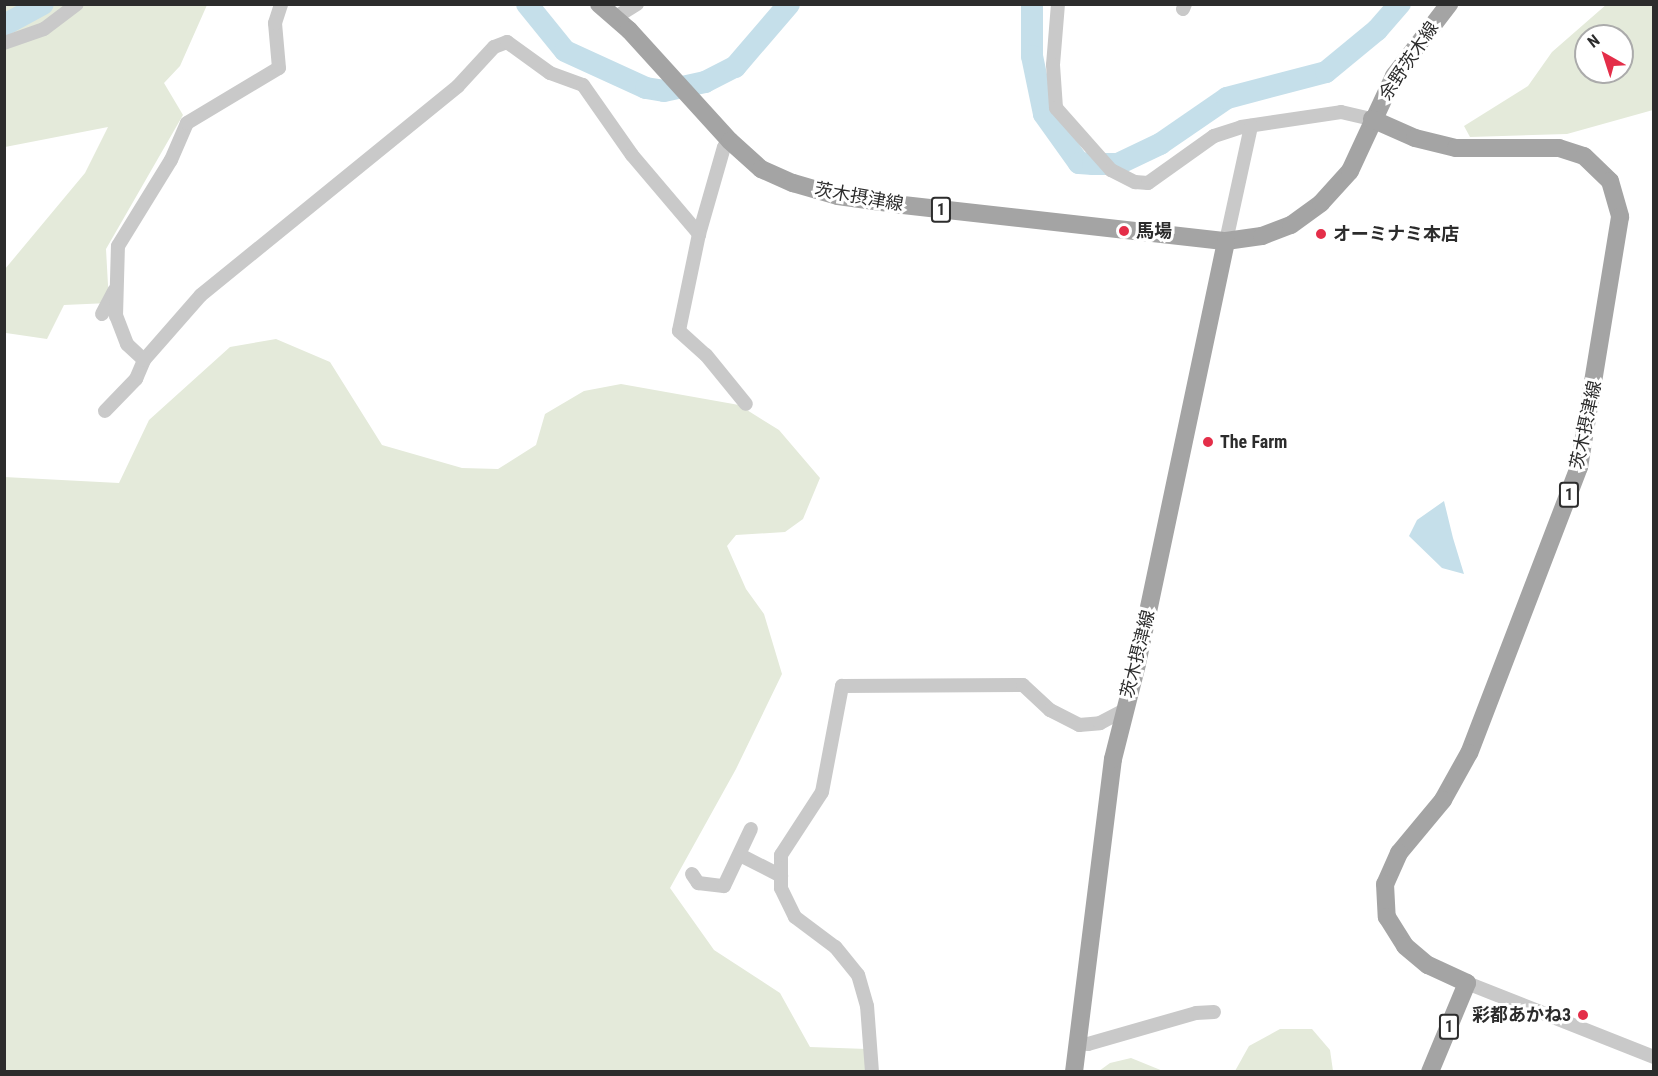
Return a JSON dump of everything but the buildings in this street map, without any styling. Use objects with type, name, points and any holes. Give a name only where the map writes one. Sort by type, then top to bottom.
[{"type":"main road","name":"茨木摂津線","points":[[599,4],[616,17],[730,141],[761,169],[838,196],[1226,241],[1272,233],[1291,225],[1322,203],[1350,171],[1372,119],[1415,138],[1455,148],[1558,148],[1584,156],[1610,181],[1620,217],[1579,467],[1470,753],[1443,800],[1399,853],[1385,884],[1387,917],[1405,946],[1428,965],[1467,984]]},
{"type":"main road","name":"余野茨木線","points":[[1372,119],[1394,76],[1449,4]]},
{"type":"main road","name":"茨木摂津線","points":[[1074,1071],[1113,759],[1137,663],[1226,241]]},
{"type":"main road","name":"1","points":[[1430,1071],[1467,984]]},
{"type":"street","points":[[4,43],[44,29],[77,4]]},
{"type":"street","points":[[144,360],[127,344],[120,325],[116,287],[118,246],[171,160],[187,123],[279,68],[274,23],[281,4]]},
{"type":"street","points":[[616,17],[637,4]]},
{"type":"street","points":[[1058,4],[1053,65],[1056,108],[1070,128],[1120,175],[1148,183],[1214,136],[1251,126],[1341,112],[1372,119]]},
{"type":"street","points":[[105,411],[136,379],[144,360],[201,295],[458,86],[494,46],[507,42],[550,73],[583,85],[632,155],[699,234]]},
{"type":"street","points":[[1226,241],[1251,126]]},
{"type":"street","points":[[730,141],[724,147],[699,234],[679,331],[706,355],[746,404]]},
{"type":"street","points":[[102,314],[116,287]]},
{"type":"street","points":[[872,1071],[867,1006],[858,975],[835,947],[795,917],[782,888],[781,876],[781,855],[822,792],[842,686],[1023,685],[1050,710],[1079,725],[1100,723],[1124,710]]},
{"type":"street","points":[[692,874],[698,883],[724,886],[742,856],[751,829]]},
{"type":"street","points":[[742,856],[781,876]]},
{"type":"street","points":[[1467,984],[1653,1057]]},
{"type":"street","points":[[1079,1042],[1088,1044],[1196,1013],[1214,1012]]},
{"type":"green space","points":[[1607,4],[1653,5],[1653,110],[1567,134],[1470,137],[1464,126],[1528,86],[1552,52],[1574,33],[1574,84],[1634,84],[1634,24],[1584,24]]},
{"type":"green space","points":[[5,5],[207,5],[180,66],[164,83],[183,115],[106,249],[109,303],[64,305],[47,339],[6,333],[5,360],[5,269],[85,173],[108,127],[5,147]]},
{"type":"green space","points":[[276,339],[330,362],[382,445],[462,468],[498,469],[536,445],[545,414],[584,391],[621,384],[739,405],[779,430],[820,478],[803,519],[785,532],[736,535],[727,546],[746,589],[764,614],[782,674],[736,769],[670,888],[714,950],[780,993],[810,1047],[867,1049],[869,1071],[5,1071],[4,477],[119,483],[149,420],[230,347]]},
{"type":"green space","points":[[1280,1029],[1312,1029],[1330,1050],[1333,1071],[1235,1071],[1249,1046]]},
{"type":"green space","points":[[1131,1058],[1163,1071],[1099,1071],[1110,1063]]},
{"type":"water","points":[[1444,501],[1464,574],[1442,568],[1409,536],[1417,520]]},
{"type":"waterway","points":[[4,25],[43,4]]},
{"type":"waterway","points":[[527,4],[565,51],[646,88],[664,91],[705,82],[735,67],[789,4]]},
{"type":"waterway","points":[[1032,4],[1032,56],[1044,114],[1079,163],[1093,164],[1118,164],[1160,144],[1227,98],[1326,72],[1377,30],[1400,4]]},
{"type":"place","name":"馬場","points":[[1124,231]]},
{"type":"place","name":"オーミナミ本店","points":[[1321,234]]},
{"type":"place","name":"The Farm","points":[[1208,442]]},
{"type":"place","name":"彩都あかね3","points":[[1583,1015]]}]
